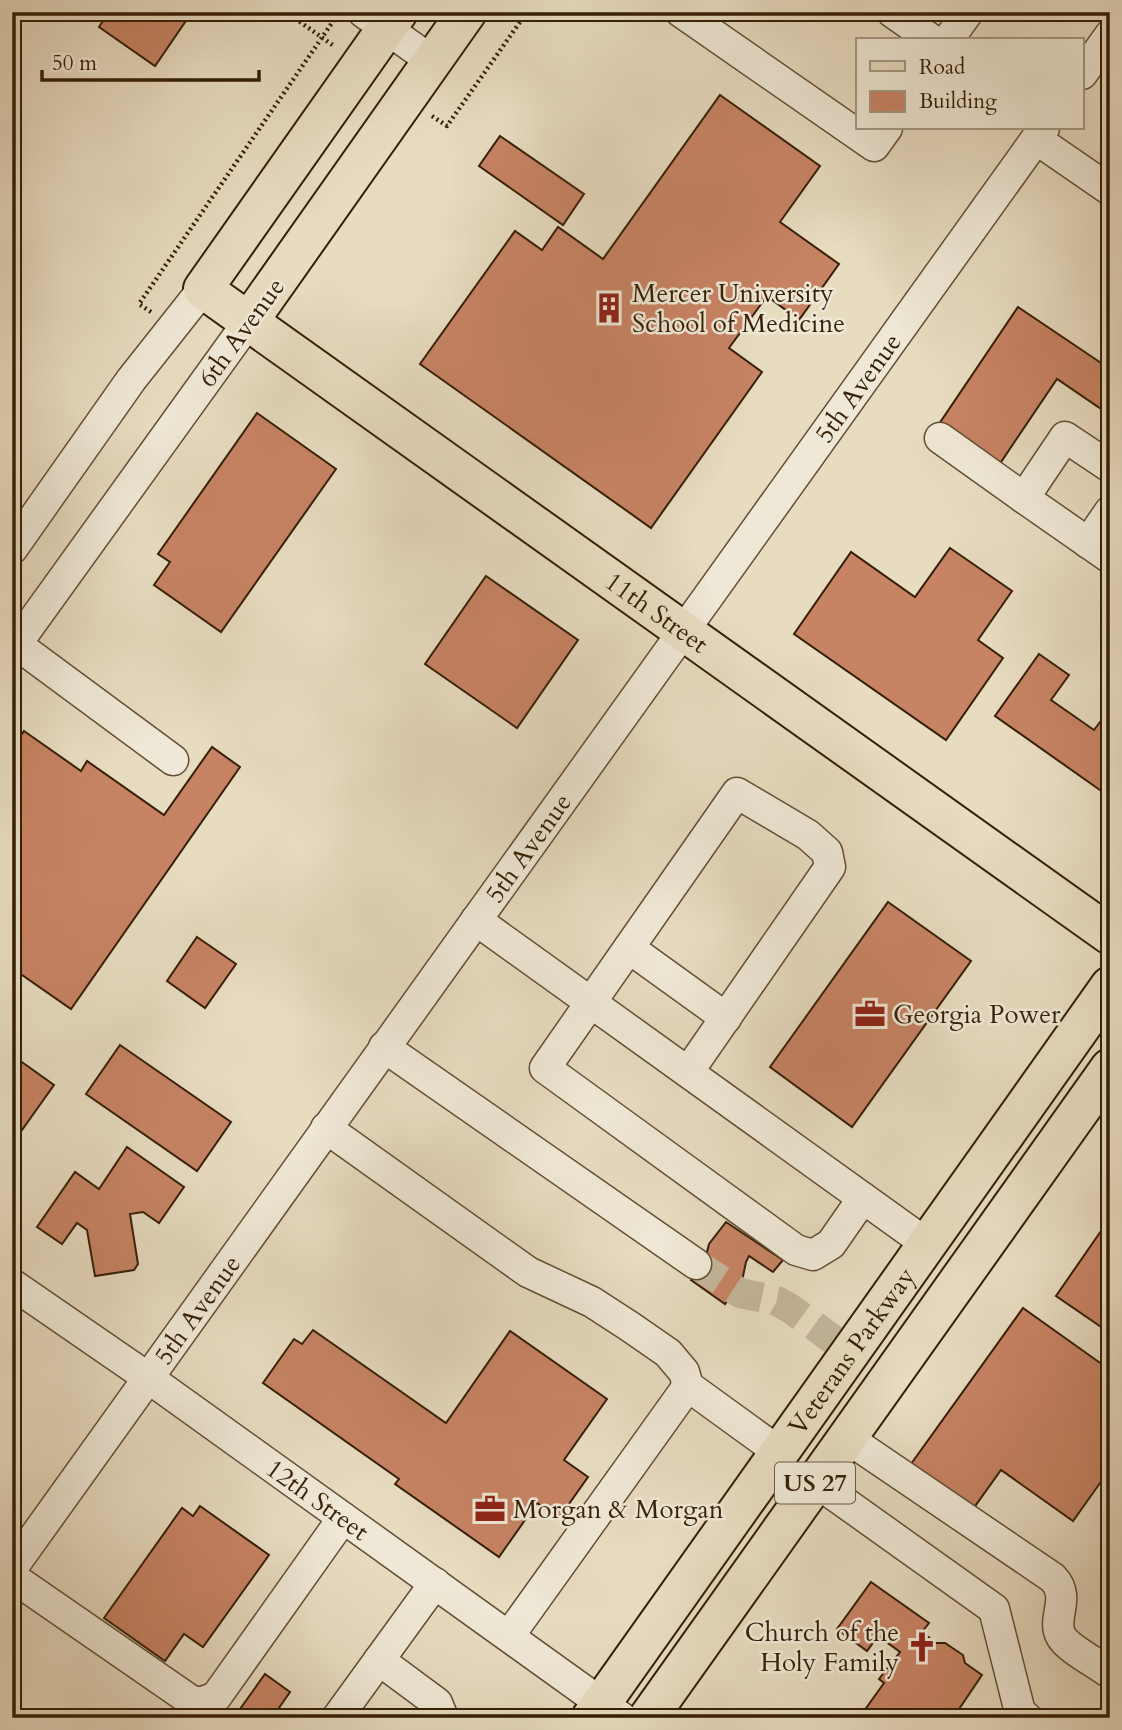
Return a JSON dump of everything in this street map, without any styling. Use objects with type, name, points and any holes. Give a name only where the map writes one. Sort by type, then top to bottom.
[{"type":"main road","name":"6th Avenue","points":[[249,321],[467,12]]},
{"type":"main road","points":[[203,289],[382,18]]},
{"type":"main road","name":"11th Street","points":[[203,289],[1110,935]]},
{"type":"main road","name":"Veterans Parkway","points":[[605,1713],[779,1452],[1110,986]]},
{"type":"main road","name":"Veterans Parkway","points":[[649,1718],[1110,1068]]},
{"type":"street","points":[[681,12],[874,146],[886,130]]},
{"type":"street","points":[[892,12],[929,38]]},
{"type":"street","points":[[949,38],[968,12]]},
{"type":"street","points":[[382,18],[432,61]]},
{"type":"street","points":[[1084,72],[1106,47]]},
{"type":"street","points":[[1040,133],[1110,190]]},
{"type":"street","name":"5th Avenue","points":[[12,1568],[1040,133]]},
{"type":"street","points":[[12,549],[131,380],[203,289]]},
{"type":"street","name":"6th Avenue","points":[[14,647],[249,321]]},
{"type":"street","points":[[1024,498],[1065,437],[1110,467]]},
{"type":"street","points":[[940,438],[1099,551],[1110,511]]},
{"type":"street","points":[[14,647],[173,760]]},
{"type":"street","points":[[688,1072],[830,867],[827,852],[808,835],[737,793],[545,1068],[796,1250],[813,1255],[831,1244],[863,1198]]},
{"type":"street","points":[[476,920],[927,1244]]},
{"type":"street","points":[[629,948],[726,1018]]},
{"type":"street","points":[[384,1047],[696,1264]]},
{"type":"street","points":[[326,1128],[528,1272],[592,1302],[668,1353],[684,1372],[688,1386],[779,1452]]},
{"type":"street","name":"12th Street","points":[[12,1284],[147,1377],[509,1636],[605,1713]]},
{"type":"street","points":[[509,1636],[688,1386]]},
{"type":"street","points":[[847,1438],[1053,1578],[1062,1594],[1058,1629],[1062,1639],[1110,1673]]},
{"type":"street","points":[[816,1482],[994,1609],[1021,1716]]},
{"type":"street","points":[[12,1577],[190,1700],[200,1703],[216,1697],[343,1518]]},
{"type":"street","points":[[337,1718],[435,1583]]},
{"type":"street","points":[[379,1660],[437,1703],[443,1718]]},
{"type":"building","points":[[109,12],[192,12],[155,66],[99,27]]},
{"type":"building","name":"Mercer University School of Medicine","points":[[720,95],[820,166],[780,222],[839,264],[799,320],[767,296],[729,348],[762,372],[651,528],[420,364],[515,231],[542,250],[558,227],[603,259]]},
{"type":"building","points":[[500,136],[584,194],[563,225],[479,166]]},
{"type":"building","points":[[1018,307],[1110,369],[1110,415],[1057,379],[999,465],[939,424]]},
{"type":"building","points":[[257,413],[336,469],[221,632],[154,585],[170,562],[158,554]]},
{"type":"building","points":[[950,548],[1012,591],[978,640],[1003,658],[946,740],[794,634],[851,552],[915,597]]},
{"type":"building","points":[[486,576],[578,640],[517,728],[425,664]]},
{"type":"building","points":[[1039,654],[1069,675],[1051,700],[1094,730],[1110,709],[1110,792],[1107,795],[995,716]]},
{"type":"building","points":[[24,731],[81,771],[87,761],[164,815],[212,747],[240,767],[71,1009],[12,968],[12,748]]},
{"type":"building","name":"Georgia Power","points":[[888,902],[971,961],[852,1127],[770,1067]]},
{"type":"building","points":[[197,937],[236,964],[205,1008],[167,981]]},
{"type":"building","points":[[120,1045],[231,1122],[197,1171],[86,1094]]},
{"type":"building","points":[[12,1055],[54,1085],[12,1144]]},
{"type":"building","points":[[127,1147],[184,1187],[159,1223],[143,1212],[130,1214],[138,1264],[134,1270],[95,1276],[87,1230],[77,1223],[62,1244],[37,1227],[75,1172],[99,1189]]},
{"type":"building","points":[[1110,1218],[1110,1333],[1056,1296]]},
{"type":"building","points":[[726,1222],[783,1260],[773,1272],[749,1256],[742,1281],[725,1304],[691,1280],[705,1260],[709,1244]]},
{"type":"building","points":[[1023,1308],[1110,1370],[1110,1469],[1073,1521],[1001,1470],[973,1509],[911,1464]]},
{"type":"building","points":[[313,1330],[446,1423],[510,1331],[607,1399],[564,1460],[588,1477],[559,1518],[537,1503],[499,1557],[395,1484],[399,1479],[263,1383],[294,1339],[302,1344]]},
{"type":"building","points":[[200,1506],[269,1555],[203,1647],[184,1634],[165,1661],[104,1618],[182,1508],[193,1516]]},
{"type":"building","name":"Church of the Holy Family","points":[[871,1582],[929,1623],[922,1632],[936,1643],[945,1643],[963,1655],[965,1663],[982,1675],[953,1718],[859,1718],[884,1683],[879,1679],[900,1652],[878,1636],[867,1651],[837,1629]]},
{"type":"building","points":[[265,1674],[290,1692],[272,1718],[253,1718],[240,1709]]},
{"type":"tunnel","points":[[696,1264],[740,1293],[777,1301],[850,1352]]},
{"type":"place","name":"Mercer University School of Medicine","points":[[609,308]]},
{"type":"place","name":"Georgia Power","points":[[870,1014]]},
{"type":"place","name":"Morgan & Morgan","points":[[490,1509]]},
{"type":"place","name":"Church of the Holy Family","points":[[922,1647]]}]
